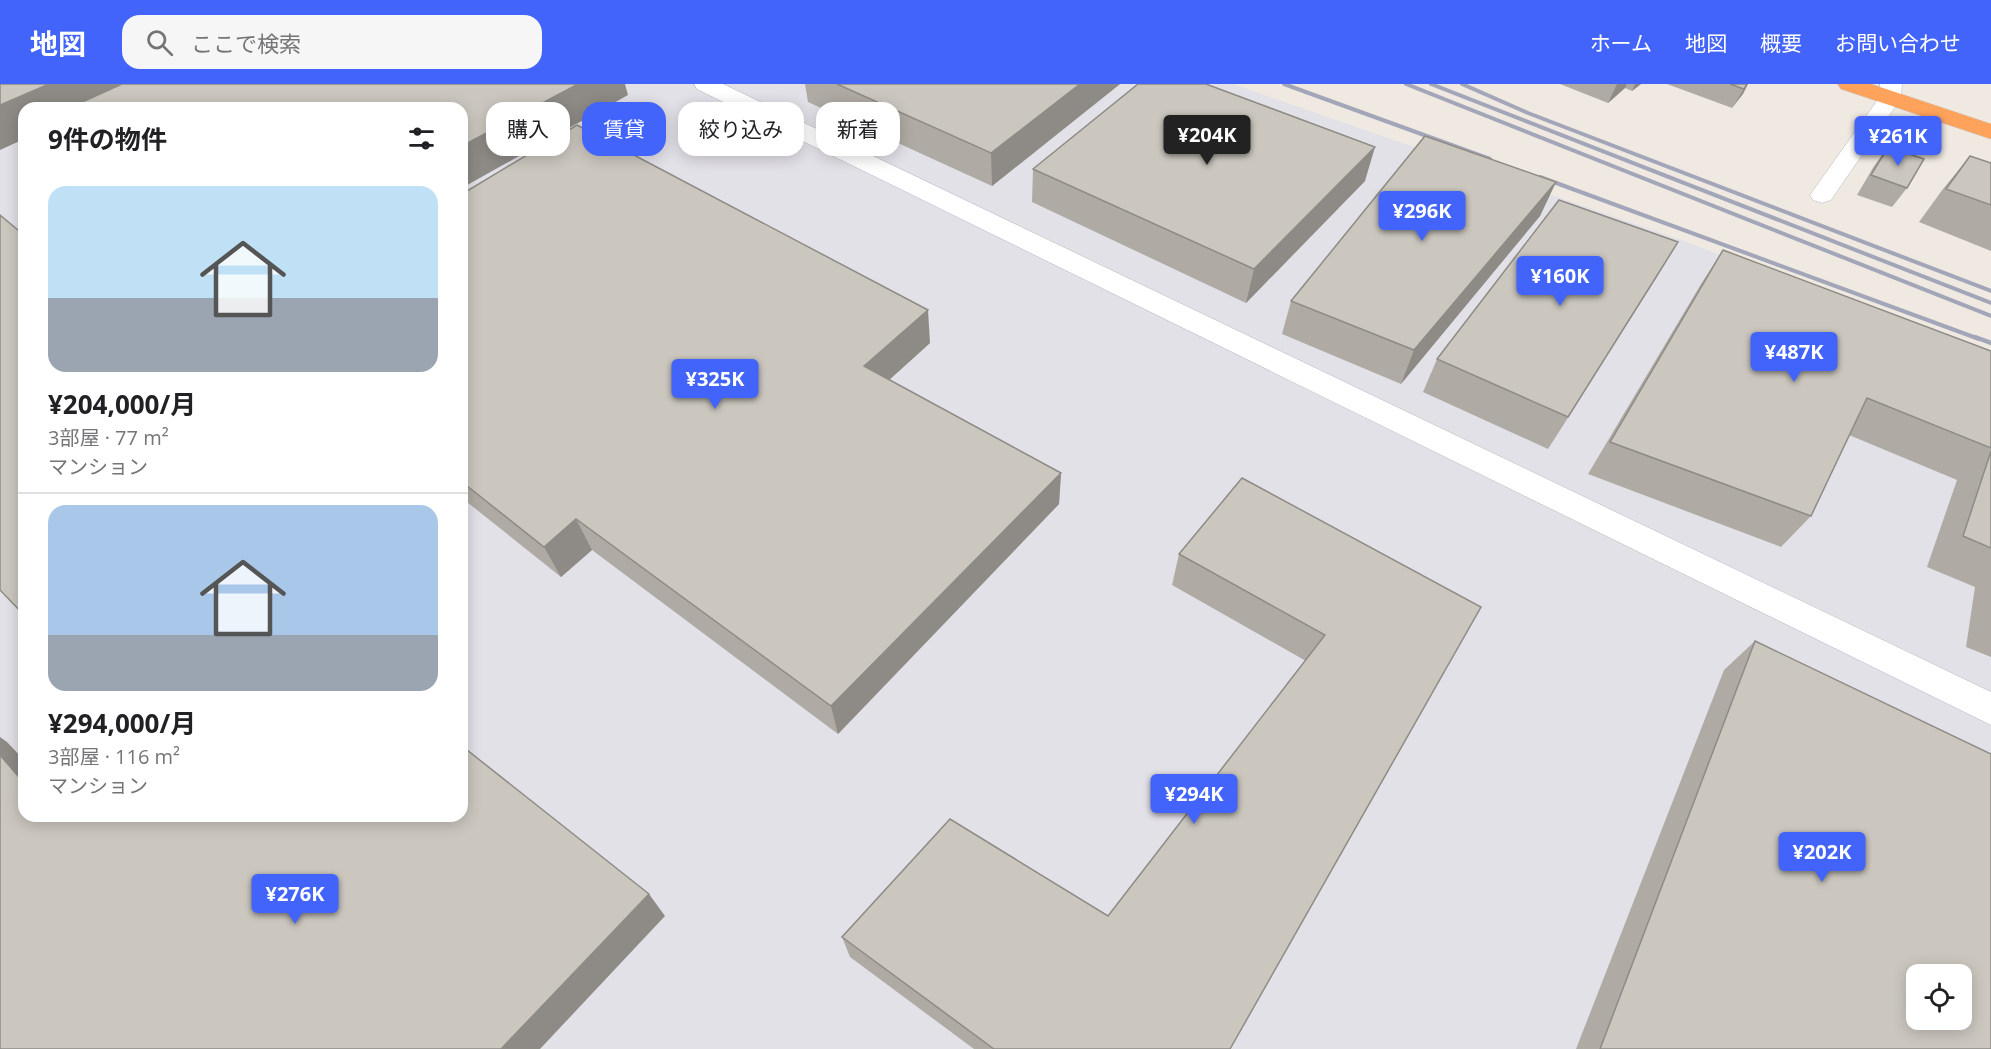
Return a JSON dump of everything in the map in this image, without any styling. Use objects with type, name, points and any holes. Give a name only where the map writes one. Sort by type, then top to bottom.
[{"type":"highway","points":[[1849,84],[1891,91],[1991,132]]},
{"type":"street","points":[[705,84],[1991,709]]},
{"type":"street","points":[[1822,195],[1891,91]]},
{"type":"shaded area","points":[[0,84],[1233,84],[1684,241],[1991,358],[1991,1049],[0,1049]]},
{"type":"building","points":[[0,84],[49,84],[0,105]]},
{"type":"building","points":[[122,84],[578,84],[544,102],[486,102],[486,133],[468,143],[468,102],[82,102]]},
{"type":"building","points":[[837,84],[1080,84],[991,153],[900,112],[900,102],[877,102]]},
{"type":"building","points":[[1138,84],[1206,84],[1375,147],[1254,269],[1033,169]]},
{"type":"building","points":[[1730,84],[1747,84],[1744,89]]},
{"type":"building","points":[[577,125],[582,128],[582,156],[636,156],[928,310],[864,366],[1061,473],[831,706],[576,519],[544,547],[468,487],[468,190],[525,156],[570,156],[570,129]]},
{"type":"building","points":[[1425,136],[1556,182],[1414,350],[1291,301]]},
{"type":"building","points":[[1888,147],[1924,159],[1907,188],[1871,175]]},
{"type":"building","points":[[1970,156],[1991,163],[1991,205],[1946,189]]},
{"type":"building","points":[[1559,200],[1678,242],[1568,417],[1437,359]]},
{"type":"building","points":[[0,215],[18,230],[18,609],[0,590]]},
{"type":"building","points":[[1723,250],[1991,351],[1991,448],[1867,398],[1811,516],[1610,442]]},
{"type":"building","points":[[1991,451],[1991,548],[1963,536]]},
{"type":"building","points":[[1242,478],[1481,607],[1230,1049],[994,1049],[842,937],[950,819],[1108,916],[1325,635],[1179,554]]},
{"type":"building","points":[[1755,641],[1991,754],[1991,1049],[1600,1049]]},
{"type":"building","points":[[468,751],[649,894],[501,1049],[0,1049],[0,755],[18,776],[18,822],[468,822]]},
{"type":"railway","points":[[1284,84],[1490,159]]},
{"type":"railway","points":[[1406,84],[1991,316]]},
{"type":"railway","points":[[1431,84],[1991,303]]},
{"type":"railway","points":[[1462,84],[1528,113],[1991,291]]},
{"type":"railway","points":[[1540,177],[1979,339]]},
{"type":"railway","points":[[1975,337],[1991,343]]}]
